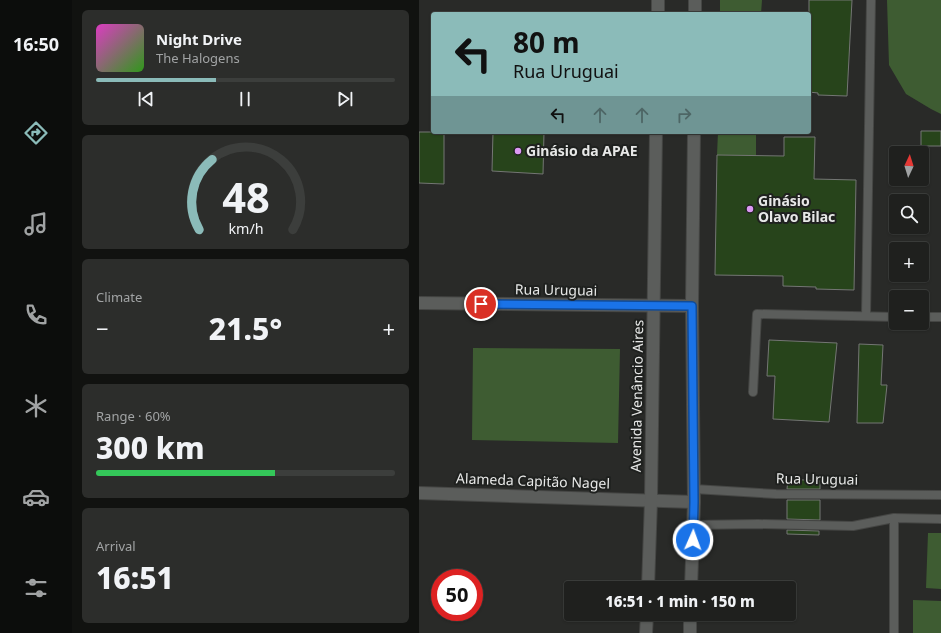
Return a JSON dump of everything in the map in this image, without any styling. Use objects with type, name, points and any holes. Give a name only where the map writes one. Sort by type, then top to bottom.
[{"type":"main road","points":[[657,12],[658,0]]},
{"type":"main road","points":[[695,0],[695,12]]},
{"type":"main road","name":"Avenida Venâncio Aires","points":[[648,581],[651,500],[656,134]]},
{"type":"main road","points":[[691,581],[694,502],[692,306],[694,134]]},
{"type":"main road","name":"Rua Uruguai","points":[[419,303],[692,306]]},
{"type":"main road","name":"Alameda Capitão Nagel","points":[[419,493],[694,502]]},
{"type":"main road","points":[[646,633],[647,621]]},
{"type":"main road","points":[[690,621],[690,633]]},
{"type":"lane","points":[[866,316],[871,0]]},
{"type":"lane","points":[[753,392],[757,314],[889,317]]},
{"type":"lane","points":[[929,317],[941,317]]},
{"type":"lane","name":"Rua Uruguai","points":[[693,489],[777,494],[941,495]]},
{"type":"lane","points":[[693,525],[758,524],[853,526],[894,518],[941,519]]},
{"type":"lane","points":[[894,518],[894,633]]},
{"type":"green space","points":[[720,0],[762,0],[761,12],[720,12]]},
{"type":"green space","points":[[887,0],[941,0],[941,114],[906,94],[889,65]]},
{"type":"green space","points":[[718,134],[756,134],[756,156],[717,155]]},
{"type":"green space","points":[[473,348],[620,349],[618,443],[472,440]]},
{"type":"green space","points":[[928,533],[941,533],[941,589],[926,588]]},
{"type":"green space","points":[[913,600],[941,601],[941,633],[913,633]]},
{"type":"building","points":[[809,0],[852,0],[847,96],[818,95],[818,93],[811,92],[811,12],[809,12]]},
{"type":"building","points":[[921,131],[941,131],[941,146],[921,146]]},
{"type":"building","points":[[419,132],[444,134],[444,184],[419,183]]},
{"type":"building","name":"Ginásio da APAE","points":[[493,134],[544,134],[543,174],[492,171]]},
{"type":"building","points":[[784,137],[815,137],[814,179],[856,180],[854,290],[783,286],[783,276],[715,275],[717,155],[784,156]]},
{"type":"building","points":[[769,340],[837,343],[829,422],[773,419],[775,376],[767,376]]},
{"type":"building","points":[[859,344],[883,345],[881,385],[887,385],[883,423],[857,423]]},
{"type":"building","points":[[788,479],[820,481],[820,489],[787,489]]},
{"type":"building","points":[[787,500],[820,500],[820,520],[787,519]]},
{"type":"building","points":[[787,530],[819,531],[819,535],[787,534]]},
{"type":"place","name":"Ginásio da APAE","points":[[518,151]]},
{"type":"place","name":"Ginásio Olavo Bilac","points":[[750,209]]},
{"type":"route","points":[[481,304],[692,306],[693,540]]}]
